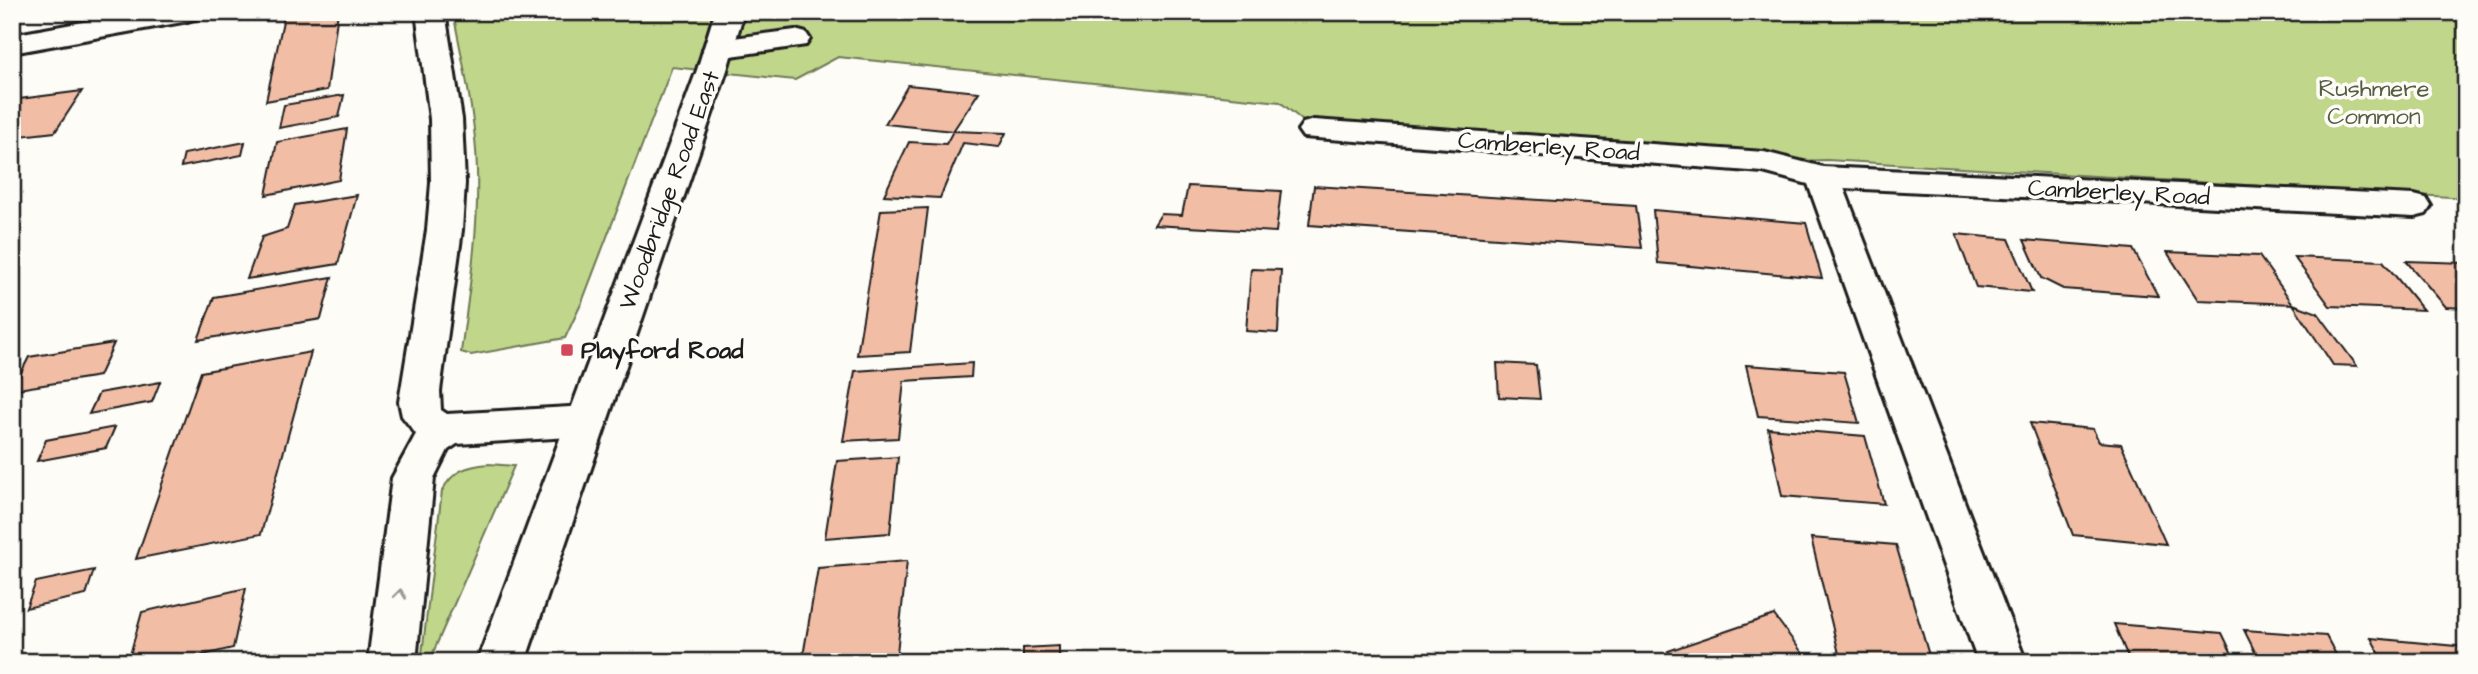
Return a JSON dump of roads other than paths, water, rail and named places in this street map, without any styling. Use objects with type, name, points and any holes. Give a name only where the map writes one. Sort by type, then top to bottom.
[{"type":"street","points":[[12,44],[188,12]]},
{"type":"street","points":[[430,12],[447,137],[448,181],[420,405],[422,415],[431,425],[447,429],[587,422]]},
{"type":"street","points":[[723,32],[795,39]]},
{"type":"street","name":"Woodbridge Road East","points":[[501,662],[723,32]]},
{"type":"street","name":"Camberley Road","points":[[1314,130],[1765,162],[1823,177],[2414,206]]},
{"type":"street","points":[[1823,177],[2002,662]]},
{"type":"street","points":[[392,662],[413,478],[433,440],[447,429]]},
{"type":"place","name":"Playford Road","points":[[567,350]]},
{"type":"park label","name":"Rushmere Common","points":[[2374,102]]}]
